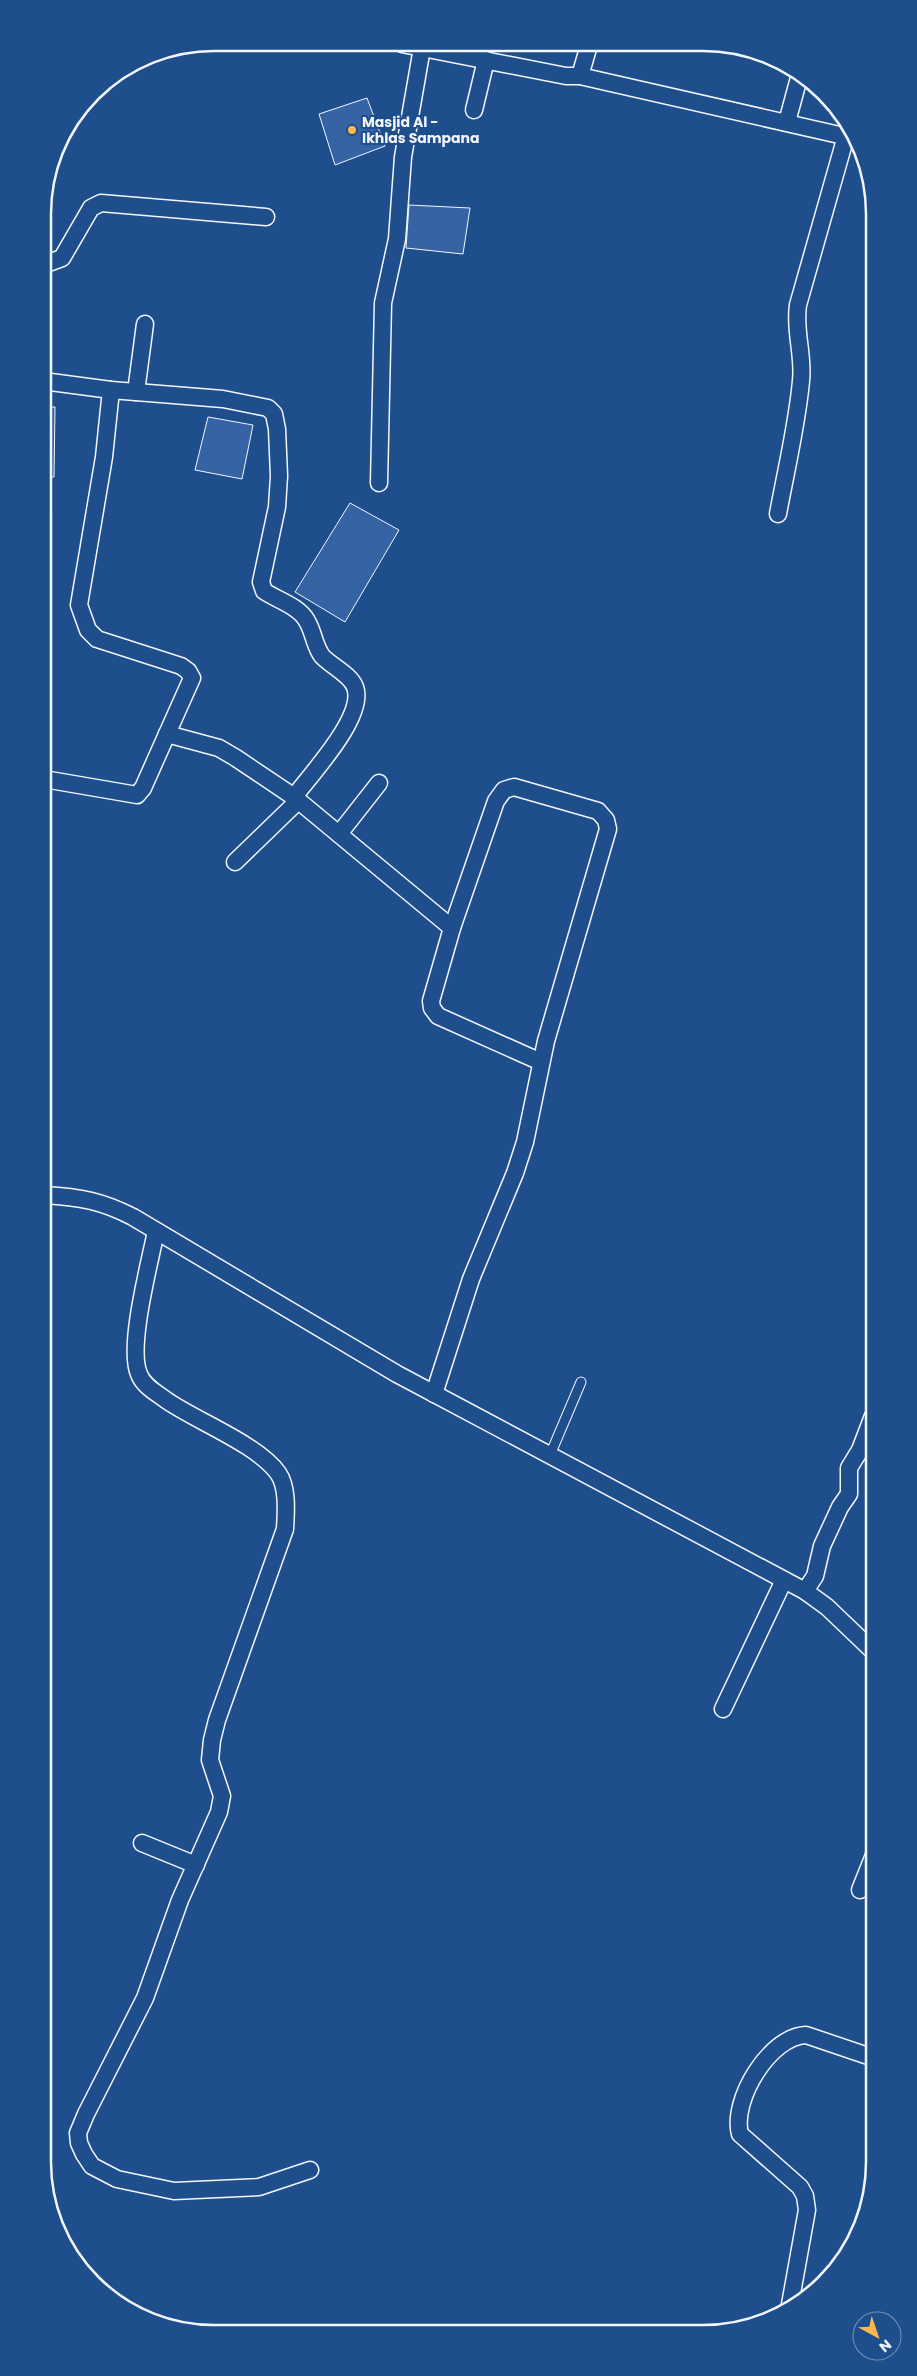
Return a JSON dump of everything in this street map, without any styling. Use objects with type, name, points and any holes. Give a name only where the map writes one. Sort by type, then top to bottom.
[{"type":"street","points":[[580,76],[587,51]]},
{"type":"street","points":[[380,483],[383,303],[396,239],[403,157],[421,52]]},
{"type":"street","points":[[441,52],[566,76],[580,76],[845,135]]},
{"type":"street","points":[[474,110],[486,60]]},
{"type":"street","points":[[787,122],[798,82]]},
{"type":"street","points":[[778,514],[801,382],[802,351],[796,316],[798,305],[850,144]]},
{"type":"street","points":[[52,262],[62,258],[90,208],[101,203],[266,217]]},
{"type":"street","points":[[136,392],[145,324]]},
{"type":"street","points":[[52,382],[111,390],[223,398],[259,404],[268,408],[274,414],[279,452],[279,476],[276,507],[261,582],[264,591],[295,609],[306,619],[317,649],[328,662],[349,678],[355,686],[357,699],[354,712],[347,726],[296,799],[235,862]]},
{"type":"street","points":[[52,780],[137,795],[143,788],[190,688],[192,678],[188,671],[164,660],[97,639],[88,630],[79,605],[104,457],[111,390]]},
{"type":"street","points":[[167,734],[219,748],[236,758],[296,799],[452,928]]},
{"type":"street","points":[[339,834],[379,783]]},
{"type":"street","points":[[434,1394],[471,1279],[519,1162],[527,1133],[541,1062],[608,829],[606,820],[598,811],[514,787],[504,790],[496,801],[452,928],[431,1001],[432,1008],[438,1016],[541,1062]]},
{"type":"street","points":[[51,1195],[80,1197],[101,1202],[156,1231],[397,1374],[804,1591],[827,1607],[865,1644]]},
{"type":"street","points":[[156,1231],[136,1340],[139,1375],[147,1385],[172,1404],[265,1460],[278,1473],[282,1482],[286,1512],[285,1529],[217,1720],[212,1740],[210,1760],[222,1796],[219,1812],[180,1900],[144,1998],[78,2132],[79,2143],[92,2166],[117,2179],[174,2191],[259,2187],[310,2170]]},
{"type":"street","points":[[804,1591],[815,1576],[822,1546],[840,1506],[849,1494],[849,1468],[860,1450],[865,1436]]},
{"type":"street","points":[[723,1709],[784,1580]]},
{"type":"street","points":[[142,1842],[196,1866]]},
{"type":"street","points":[[860,1890],[865,1877]]},
{"type":"street","points":[[791,2298],[807,2210],[805,2196],[800,2187],[740,2134],[738,2125],[740,2112],[755,2074],[772,2052],[784,2041],[796,2036],[806,2036],[865,2055]]},
{"type":"lane","points":[[550,1456],[581,1382]]},
{"type":"building","name":"Masjid Al - Ikhlas Sampana","points":[[367,98],[385,146],[335,165],[319,114]]},
{"type":"building","points":[[409,205],[470,208],[463,254],[406,248]]},
{"type":"building","points":[[52,407],[55,407],[54,477],[52,477]]},
{"type":"building","points":[[208,417],[253,425],[242,479],[195,470]]},
{"type":"building","points":[[350,503],[399,530],[345,622],[295,592]]},
{"type":"place","name":"Masjid Al - Ikhlas Sampana","points":[[352,130]]}]
